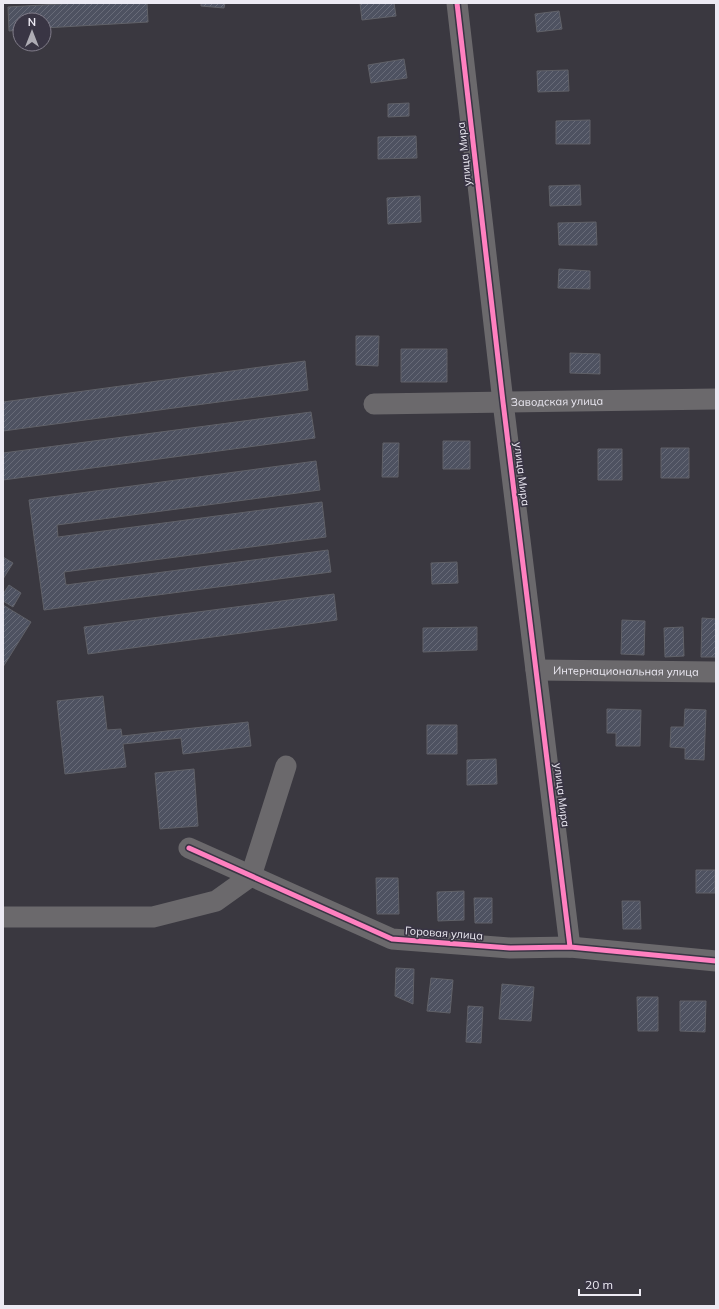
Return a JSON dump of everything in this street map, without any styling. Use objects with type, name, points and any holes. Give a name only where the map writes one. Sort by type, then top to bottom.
[{"type":"street","name":"улица Мира","points":[[457,3],[503,402],[570,947]]},
{"type":"street","name":"Заводская улица","points":[[374,404],[716,399]]},
{"type":"street","name":"Интернациональная улица","points":[[536,670],[716,672]]},
{"type":"street","points":[[3,917],[153,917],[216,901],[251,876],[286,766]]},
{"type":"street","name":"Горовая улица","points":[[189,848],[392,939],[510,948],[570,947],[716,961]]},
{"type":"building","points":[[76,3],[147,3],[148,22],[52,28],[52,12],[12,12],[12,31],[9,31],[8,7]]},
{"type":"building","points":[[201,3],[225,3],[224,8],[201,6]]},
{"type":"building","points":[[360,3],[394,3],[396,16],[362,20]]},
{"type":"building","points":[[559,11],[562,29],[537,32],[535,14]]},
{"type":"building","points":[[404,59],[407,78],[371,83],[368,65]]},
{"type":"building","points":[[568,70],[569,91],[538,92],[537,71]]},
{"type":"building","points":[[409,103],[409,116],[388,117],[388,104]]},
{"type":"building","points":[[590,120],[590,144],[556,144],[556,121]]},
{"type":"building","points":[[416,136],[417,158],[378,159],[378,137]]},
{"type":"building","points":[[580,185],[581,205],[550,206],[549,186]]},
{"type":"building","points":[[420,196],[421,222],[388,224],[387,198]]},
{"type":"building","points":[[596,222],[597,245],[559,245],[558,223]]},
{"type":"building","points":[[559,269],[590,271],[590,289],[558,288]]},
{"type":"building","points":[[356,336],[379,336],[378,366],[356,365]]},
{"type":"building","points":[[401,349],[447,349],[447,382],[401,382]]},
{"type":"building","points":[[570,353],[600,354],[600,374],[570,373]]},
{"type":"building","points":[[305,361],[308,390],[3,431],[3,402]]},
{"type":"building","points":[[311,412],[315,438],[3,480],[3,453]]},
{"type":"building","points":[[443,441],[470,441],[470,469],[443,469]]},
{"type":"building","points":[[383,443],[399,443],[398,477],[382,477]]},
{"type":"building","points":[[661,448],[689,448],[689,478],[661,478]]},
{"type":"building","points":[[598,449],[622,449],[622,480],[598,480]]},
{"type":"building","points":[[316,461],[320,490],[57,525],[58,537],[322,502],[326,537],[64,572],[66,585],[328,550],[331,572],[44,610],[29,500]]},
{"type":"building","points":[[3,557],[13,563],[3,579]]},
{"type":"building","points":[[457,562],[458,583],[432,584],[431,563]]},
{"type":"building","points":[[9,585],[21,593],[13,607],[3,601],[3,594]]},
{"type":"building","points":[[334,594],[337,620],[88,654],[84,627]]},
{"type":"building","points":[[3,605],[31,622],[3,667]]},
{"type":"building","points":[[702,618],[716,619],[716,657],[701,657]]},
{"type":"building","points":[[622,620],[645,621],[644,655],[621,654]]},
{"type":"building","points":[[477,627],[477,650],[423,652],[423,628]]},
{"type":"building","points":[[683,627],[684,656],[665,657],[664,628]]},
{"type":"building","points":[[103,696],[107,730],[121,729],[122,736],[248,722],[251,746],[183,754],[181,738],[123,744],[126,767],[65,774],[57,701]]},
{"type":"building","points":[[607,709],[641,710],[640,746],[616,746],[616,733],[607,733]]},
{"type":"building","points":[[685,709],[706,710],[704,760],[685,759],[685,748],[670,747],[671,727],[684,727]]},
{"type":"building","points":[[427,725],[457,725],[457,754],[427,754]]},
{"type":"building","points":[[496,759],[497,784],[467,785],[467,760]]},
{"type":"building","points":[[194,769],[198,826],[160,829],[155,773]]},
{"type":"building","points":[[696,870],[715,870],[715,893],[696,893]]},
{"type":"building","points":[[376,878],[398,878],[399,914],[377,914]]},
{"type":"building","points":[[464,891],[464,920],[438,921],[437,892]]},
{"type":"building","points":[[474,898],[492,898],[492,923],[475,923]]},
{"type":"building","points":[[622,901],[640,901],[641,929],[623,929]]},
{"type":"building","points":[[396,968],[414,969],[413,1004],[395,996]]},
{"type":"building","points":[[431,978],[453,980],[450,1013],[427,1011]]},
{"type":"building","points":[[502,984],[534,987],[531,1021],[499,1019]]},
{"type":"building","points":[[637,997],[658,997],[658,1031],[638,1031]]},
{"type":"building","points":[[680,1001],[706,1001],[705,1032],[680,1031]]},
{"type":"building","points":[[468,1006],[483,1007],[481,1043],[466,1042]]},
{"type":"cycle path","points":[[457,3],[503,402],[570,947]]},
{"type":"cycle path","points":[[189,848],[392,939],[510,948],[570,947],[716,961]]}]
